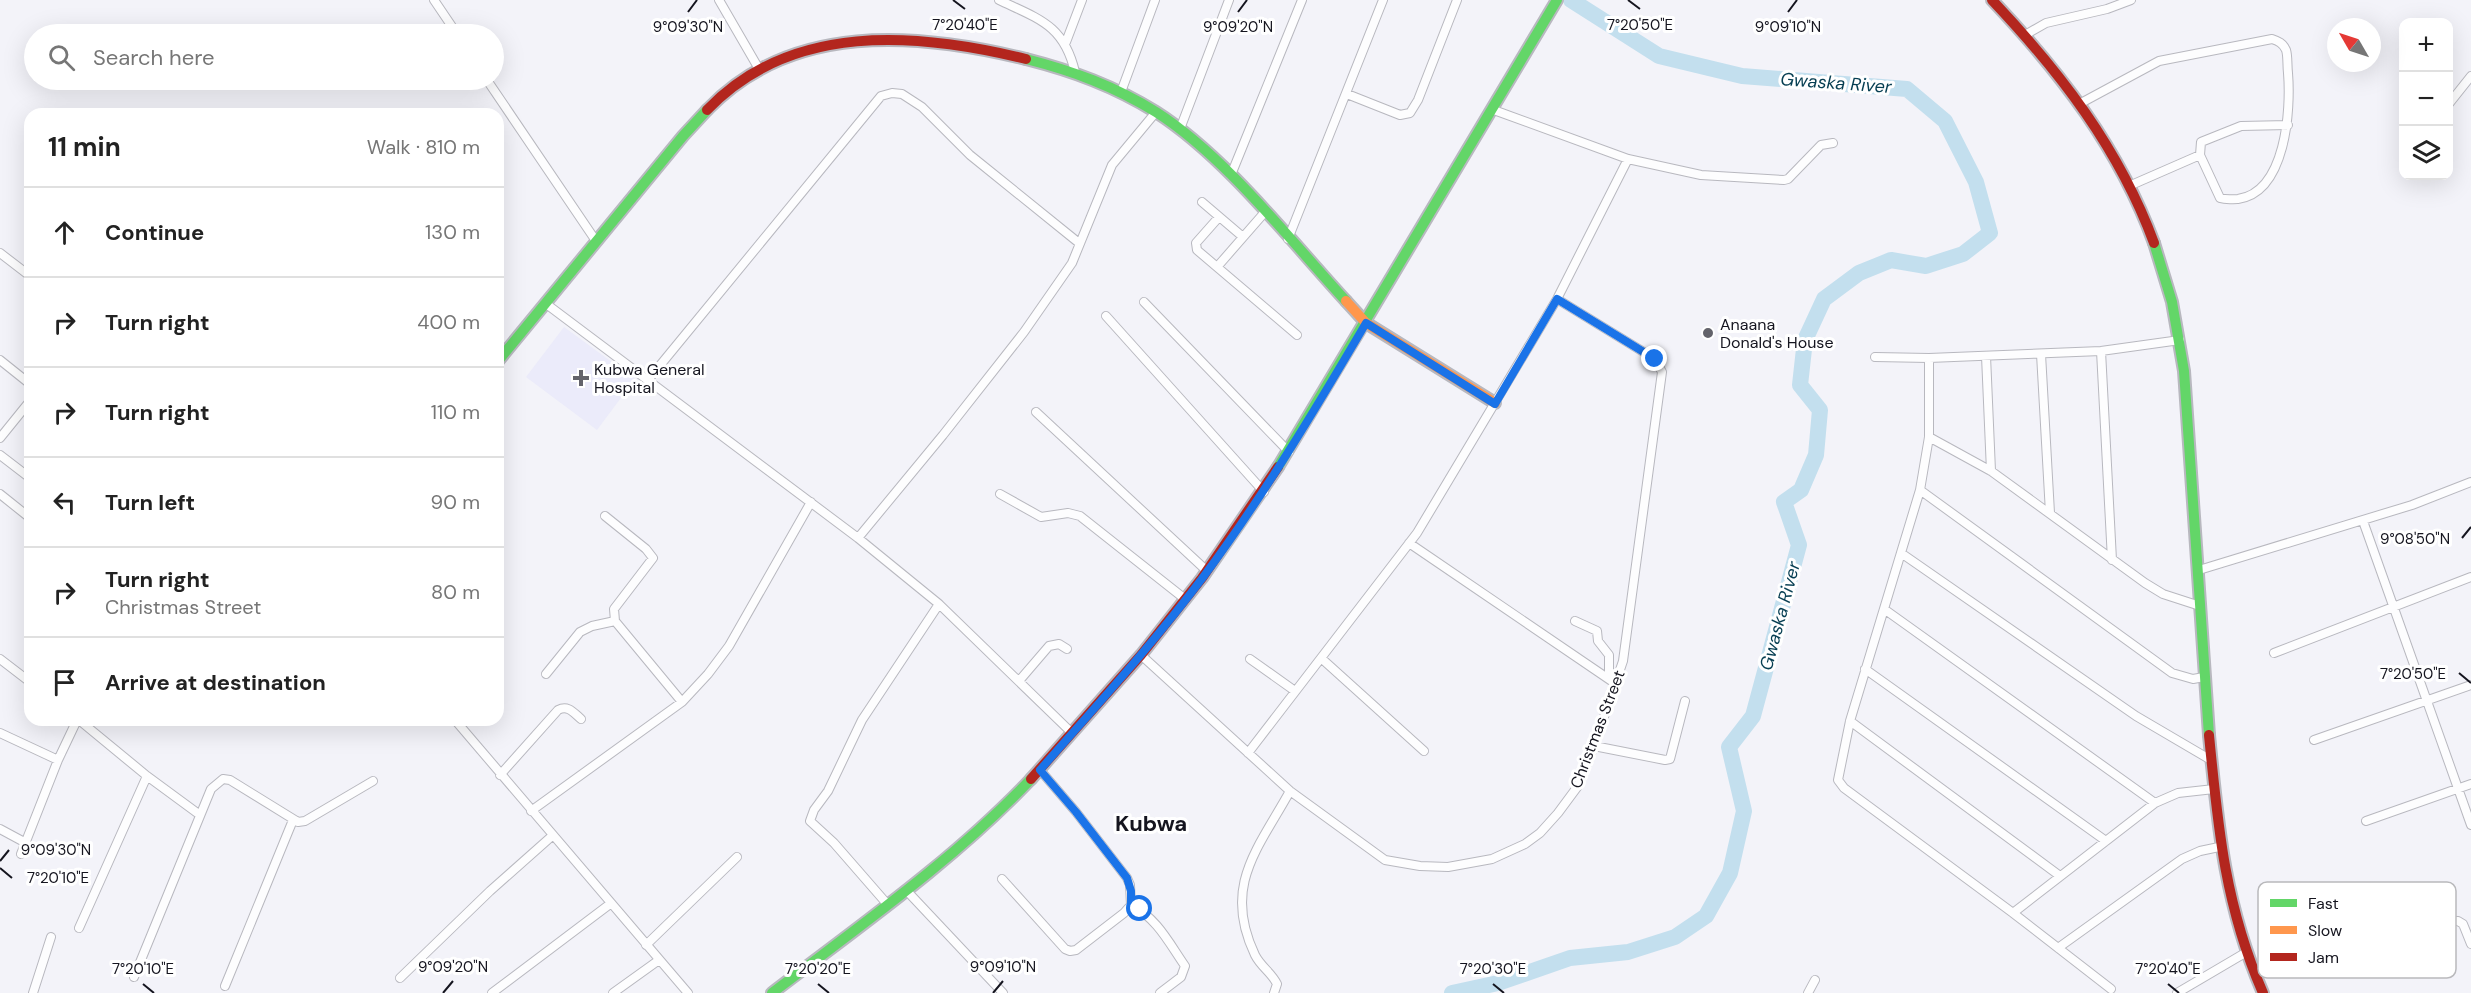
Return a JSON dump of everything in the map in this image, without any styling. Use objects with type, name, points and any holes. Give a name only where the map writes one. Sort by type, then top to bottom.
[{"type":"street","points":[[434,0],[450,24]]},
{"type":"street","points":[[719,0],[759,69]]},
{"type":"street","points":[[999,0],[1042,21],[1056,32],[1066,42],[1075,72]]},
{"type":"street","points":[[1066,42],[1082,0]]},
{"type":"street","points":[[1121,92],[1155,0]]},
{"type":"street","points":[[1180,129],[1229,0]]},
{"type":"street","points":[[1231,175],[1302,0]]},
{"type":"street","points":[[1288,239],[1383,0]]},
{"type":"street","points":[[1347,94],[1400,115],[1410,113],[1418,100],[1457,0]]},
{"type":"street","points":[[772,993],[906,890],[998,814],[1040,770],[1141,655],[1207,571],[1289,452],[1557,0]]},
{"type":"street","points":[[2025,35],[2046,23],[2107,9],[2131,0]]},
{"type":"street","points":[[1996,1],[2081,103],[2105,140],[2129,186],[2164,274],[2180,340],[2190,419],[2204,677],[2219,847],[2229,900],[2245,953],[2264,993]]},
{"type":"street","points":[[2081,103],[2160,61],[2272,39],[2280,42],[2286,51],[2290,97],[2288,125],[2275,166],[2266,181],[2253,195],[2222,199],[2200,155],[2201,142],[2241,126],[2288,125]]},
{"type":"street","points":[[504,354],[690,128],[719,98],[743,78],[789,55],[823,45],[849,41],[912,40],[996,52],[1075,72],[1121,92],[1156,112],[1180,129],[1231,175],[1366,323],[1495,404]]},
{"type":"street","points":[[2453,99],[2471,76]]},
{"type":"street","points":[[494,90],[596,241]]},
{"type":"street","points":[[648,380],[881,96],[892,93],[902,94],[922,107],[970,155],[1079,243]]},
{"type":"street","points":[[1491,109],[1628,159],[1701,175],[1784,180],[1788,179],[1821,145],[1833,143]]},
{"type":"street","points":[[858,538],[1024,332],[1072,263],[1112,165],[1156,112]]},
{"type":"street","points":[[2129,186],[2200,155]]},
{"type":"street","points":[[1248,753],[1417,533],[1557,299],[1628,159]]},
{"type":"street","points":[[1202,202],[1243,237]]},
{"type":"street","points":[[1217,267],[1264,212]]},
{"type":"street","points":[[1219,217],[1196,243],[1197,250],[1297,335]]},
{"type":"street","points":[[0,253],[24,271]]},
{"type":"street","name":"Christmas Street","points":[[1141,655],[1290,791],[1385,860],[1434,867],[1474,863],[1509,853],[1540,833],[1569,800],[1584,773],[1627,636],[1662,372],[1655,359],[1557,299]]},
{"type":"street","points":[[1144,302],[1289,452]]},
{"type":"street","points":[[544,303],[858,538],[939,604],[1072,733]]},
{"type":"street","points":[[1106,316],[1263,492]]},
{"type":"street","points":[[1875,357],[1929,358],[2101,351],[2180,340]]},
{"type":"street","points":[[2101,351],[2112,560]]},
{"type":"street","points":[[2042,354],[2050,513]]},
{"type":"street","points":[[1986,356],[1991,471]]},
{"type":"street","points":[[1929,358],[1929,437],[1920,490],[1850,721],[1838,772],[1840,785],[2111,989]]},
{"type":"street","points":[[0,360],[24,379]]},
{"type":"street","points":[[0,438],[24,408]]},
{"type":"street","points":[[1036,412],[1207,571]]},
{"type":"street","points":[[1929,437],[1991,471],[2112,560],[2163,594],[2200,606]]},
{"type":"street","points":[[0,454],[24,473]]},
{"type":"street","points":[[2199,570],[2363,521],[2471,482]]},
{"type":"street","points":[[1920,490],[2172,673],[2193,679],[2204,677]]},
{"type":"street","points":[[0,494],[24,513]]},
{"type":"street","points":[[1000,494],[1041,517],[1068,513],[1080,516],[1185,599]]},
{"type":"street","points":[[531,811],[682,702],[708,674],[729,646],[812,502]]},
{"type":"street","points":[[605,516],[646,549],[653,558],[614,609],[615,621],[682,702]]},
{"type":"street","points":[[2363,521],[2471,825]]},
{"type":"street","points":[[1409,543],[1612,682]]},
{"type":"street","points":[[1901,553],[2136,716],[2211,760]]},
{"type":"street","points":[[2274,653],[2471,577]]},
{"type":"street","points":[[888,904],[834,843],[811,824],[810,816],[828,791],[862,720],[939,604]]},
{"type":"street","points":[[1884,609],[2155,803]]},
{"type":"street","points":[[546,674],[580,632],[592,626],[615,621]]},
{"type":"street","points":[[1575,621],[1597,631],[1598,641],[1609,655],[1612,682]]},
{"type":"street","points":[[1019,681],[1049,646],[1059,644],[1067,649]]},
{"type":"street","points":[[1321,658],[1424,751]]},
{"type":"street","points":[[1250,659],[1295,691]]},
{"type":"street","points":[[0,660],[24,678]]},
{"type":"street","points":[[1865,669],[2106,841]]},
{"type":"street","points":[[2314,740],[2471,685]]},
{"type":"street","points":[[1594,746],[1665,760],[1670,759],[1685,701]]},
{"type":"street","points":[[500,775],[558,710],[569,709],[581,719]]},
{"type":"street","points":[[1850,721],[2060,876]]},
{"type":"street","points":[[21,854],[58,760],[75,726]]},
{"type":"street","points":[[85,726],[200,815]]},
{"type":"street","points":[[460,726],[688,993]]},
{"type":"street","points":[[0,733],[58,760]]},
{"type":"street","points":[[1002,879],[1065,949],[1070,951],[1084,944],[1124,913],[1131,904],[1131,891],[1127,878],[1040,770]]},
{"type":"street","points":[[79,928],[147,776]]},
{"type":"street","points":[[134,977],[211,789],[223,778],[230,780],[298,822],[305,821],[373,781]]},
{"type":"street","points":[[2366,821],[2471,784]]},
{"type":"street","points":[[2013,913],[2155,803],[2178,793],[2214,789]]},
{"type":"street","points":[[1274,993],[1277,984],[1263,969],[1248,936],[1242,913],[1242,894],[1247,870],[1290,791]]},
{"type":"street","points":[[225,986],[292,820]]},
{"type":"street","points":[[0,829],[26,843]]},
{"type":"street","points":[[400,978],[490,891],[552,836]]},
{"type":"street","points":[[2058,948],[2182,859],[2200,851],[2219,847]]},
{"type":"street","points":[[646,945],[737,857]]},
{"type":"street","points":[[906,890],[1003,993]]},
{"type":"street","points":[[492,993],[610,904]]},
{"type":"street","points":[[1131,904],[1152,919],[1185,966],[1181,977],[1160,993]]},
{"type":"street","points":[[2456,921],[2463,924],[2471,944]]},
{"type":"street","points":[[33,993],[51,937]]},
{"type":"street","points":[[2177,993],[2245,953]]},
{"type":"street","points":[[613,993],[659,960]]},
{"type":"street","points":[[1808,993],[1815,980]]},
{"type":"shaded area","name":"Kubwa General Hospital","points":[[564,327],[635,379],[597,430],[526,377]]},
{"type":"waterway","name":"Gwaska River","points":[[1452,993],[1498,983],[1570,958],[1628,952],[1675,937],[1706,916],[1730,873],[1744,811],[1729,747],[1753,716],[1799,545],[1784,502],[1801,490],[1816,455],[1820,410],[1800,385],[1805,340],[1824,299],[1859,273],[1891,260],[1926,266],[1963,254],[1990,233],[1976,182],[1945,121],[1907,89],[1742,76],[1659,56],[1571,0]]},
{"type":"traffic: fast","points":[[1278,467],[1557,0]]},
{"type":"traffic: fast","points":[[1026,59],[1077,74],[1109,87],[1156,112],[1182,130],[1256,200],[1346,301]]},
{"type":"traffic: fast","points":[[504,354],[707,110]]},
{"type":"traffic: fast","points":[[2154,243],[2172,302],[2184,371],[2209,735]]},
{"type":"traffic: fast","points":[[772,993],[939,864],[971,837],[1031,779]]},
{"type":"traffic: slow","points":[[1346,301],[1366,323],[1495,403]]},
{"type":"traffic: jam","points":[[1992,0],[2041,55],[2085,113],[2123,175],[2154,243]]},
{"type":"traffic: jam","points":[[707,110],[740,81],[777,61],[816,48],[857,41],[899,40],[942,43],[1026,59]]},
{"type":"traffic: jam","points":[[1031,779],[1141,655],[1202,578],[1278,467]]},
{"type":"traffic: jam","points":[[2209,735],[2225,866],[2240,929],[2263,993]]},
{"type":"place","name":"Anaana Donald's House","points":[[1708,333]]},
{"type":"place","name":"Kubwa General Hospital","points":[[581,378]]},
{"type":"district","name":"Kubwa","points":[[1151,823]]},
{"type":"route","points":[[1140,909],[1131,904],[1131,891],[1127,878],[1040,770],[1141,655],[1202,578],[1289,452],[1366,323],[1495,404],[1557,299],[1655,359]]}]
